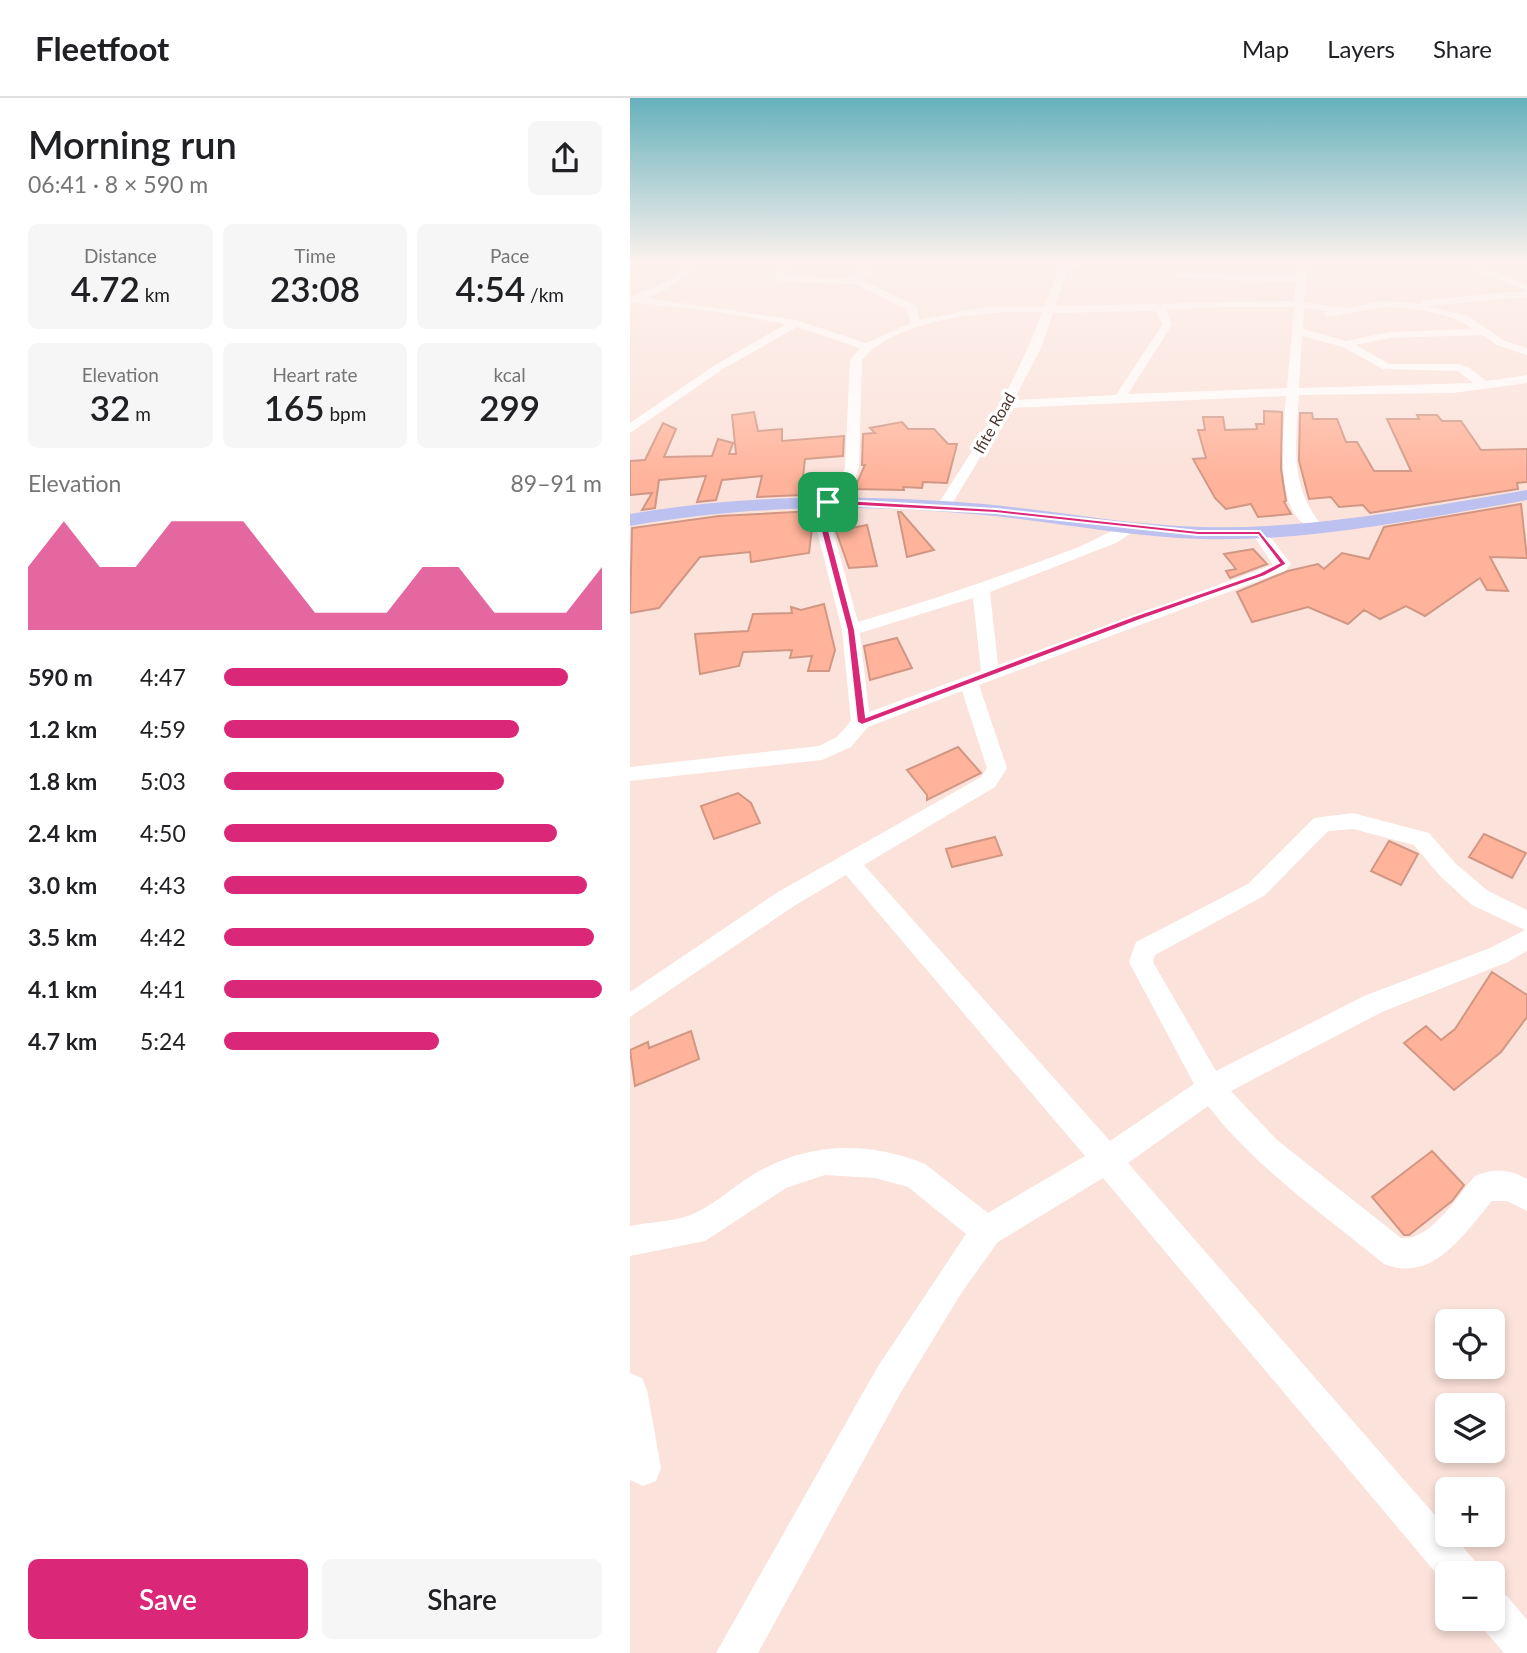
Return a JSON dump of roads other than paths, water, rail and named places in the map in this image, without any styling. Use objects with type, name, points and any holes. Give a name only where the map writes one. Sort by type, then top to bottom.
[{"type":"main road","points":[[630,513],[727,498],[947,501],[1195,525],[1257,526],[1311,522],[1527,488]]},
{"type":"main road","points":[[630,520],[731,505],[836,499],[942,506],[1198,533],[1260,533],[1353,523],[1527,495]]},
{"type":"street","points":[[630,429],[719,368],[776,336]]},
{"type":"street","points":[[831,336],[866,347]]},
{"type":"street","points":[[862,722],[851,630],[824,527],[852,467],[856,360],[866,347],[894,336]]},
{"type":"street","name":"Ifite Road","points":[[947,501],[1006,404],[1041,336]]},
{"type":"street","points":[[1120,398],[1160,336]]},
{"type":"street","points":[[1302,336],[1293,392],[1289,443],[1292,489],[1302,512],[1311,522]]},
{"type":"street","points":[[1329,336],[1379,365],[1458,368],[1466,370],[1483,384]]},
{"type":"street","points":[[1348,345],[1366,338],[1393,336]]},
{"type":"street","points":[[1492,336],[1501,343],[1527,352]]},
{"type":"street","points":[[1006,404],[1293,392],[1432,390],[1527,379]]},
{"type":"street","points":[[851,630],[981,590],[1111,540],[1132,526]]},
{"type":"street","points":[[630,774],[782,754],[822,753],[844,742],[862,722],[1279,568],[1283,564],[1260,533]]},
{"type":"street","points":[[630,1006],[786,899],[936,809],[988,782],[997,768],[980,678],[981,590]]},
{"type":"street","points":[[1527,920],[1480,898],[1448,870],[1421,839],[1353,821],[1322,824],[1256,890],[1145,949],[1141,955],[1141,962],[1169,1015],[1212,1087],[1250,1134],[1395,1253],[1413,1255],[1436,1243],[1485,1186],[1511,1186],[1527,1196]]},
{"type":"street","points":[[849,863],[1006,1040],[1106,1161],[1451,1561]]},
{"type":"street","points":[[736,1653],[889,1380],[951,1280],[987,1231],[1060,1185],[1106,1161],[1212,1087],[1373,1004],[1499,955],[1527,939]]},
{"type":"street","points":[[630,1241],[694,1230],[778,1176],[825,1161],[875,1164],[915,1174],[987,1231]]},
{"type":"street","points":[[630,1390],[643,1468]]},
{"type":"street","points":[[1505,1624],[1527,1650]]}]
